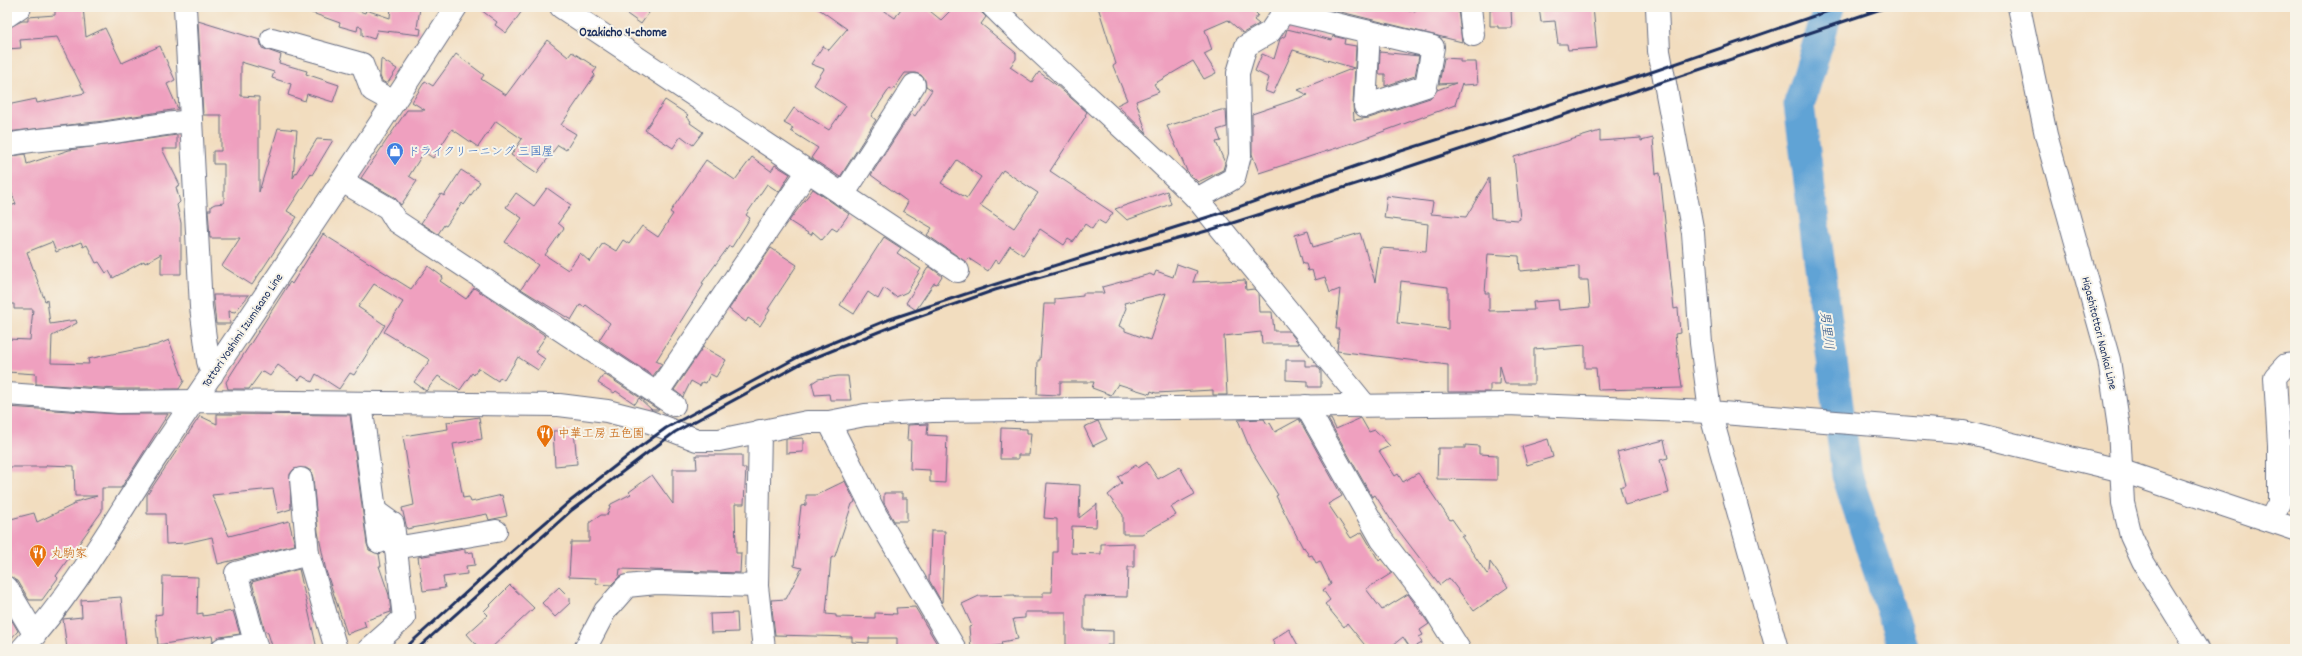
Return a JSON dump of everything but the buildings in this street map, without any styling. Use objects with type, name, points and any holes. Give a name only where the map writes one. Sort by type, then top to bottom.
[{"type":"street","points":[[7,16],[20,7]]},
{"type":"street","points":[[185,7],[201,307],[208,361],[212,376]]},
{"type":"street","name":"Tottori Yoshimi Izumisano Line","points":[[29,642],[70,590],[158,454],[342,181],[456,7]]},
{"type":"street","points":[[561,7],[958,271]]},
{"type":"street","points":[[993,7],[1037,52],[1166,168],[1197,199],[1365,405]]},
{"type":"street","points":[[1470,7],[1472,35]]},
{"type":"street","points":[[1657,7],[1659,51],[1693,233],[1701,343],[1710,412],[1777,649]]},
{"type":"street","name":"Higashitottori Nankai Line","points":[[2019,7],[2046,135],[2109,360],[2119,428],[2119,470],[2123,503],[2134,542],[2143,562],[2197,649]]},
{"type":"street","points":[[1197,199],[1234,178],[1240,155],[1238,73],[1246,46],[1270,32],[1286,9],[1369,32]]},
{"type":"street","points":[[272,39],[362,64],[372,90],[394,102]]},
{"type":"street","points":[[844,195],[914,84]]},
{"type":"street","points":[[7,146],[28,141],[94,135],[156,124],[191,122]]},
{"type":"street","points":[[342,181],[388,208],[396,221],[665,399],[808,171]]},
{"type":"street","points":[[2270,520],[2279,503],[2279,444],[2275,378],[2286,365],[2295,364]]},
{"type":"street","points":[[7,394],[118,402],[195,401],[558,405],[607,411],[650,422],[697,440],[719,440],[807,422],[829,422],[865,415],[932,411],[1507,404],[1710,412],[1963,432],[2119,470],[2295,529]]},
{"type":"street","points":[[361,403],[375,511],[392,524],[387,545],[404,618],[369,649]]},
{"type":"street","points":[[1306,406],[1382,540],[1429,601],[1459,649]]},
{"type":"street","points":[[829,422],[876,515],[955,649]]},
{"type":"street","points":[[760,431],[757,586],[764,649]]},
{"type":"street","points":[[301,479],[308,554],[336,649]]},
{"type":"street","points":[[387,545],[496,531]]},
{"type":"street","points":[[222,649],[256,646],[236,573],[308,554]]},
{"type":"street","points":[[585,649],[605,611],[627,586],[656,582],[757,586]]},
{"type":"street","points":[[7,588],[29,642]]},
{"type":"waterway","name":"男里川","points":[[1829,7],[1799,105],[1847,475],[1904,649]]},
{"type":"railway","points":[[404,649],[494,567],[568,503],[637,449],[666,428],[800,356],[890,319],[1224,212],[1379,158],[1643,75],[1840,7]]},
{"type":"railway","points":[[417,649],[572,510],[675,432],[804,362],[893,326],[995,290],[1210,230],[1387,174],[1887,7]]},
{"type":"place","name":"ドライクリーニング 三国屋","points":[[395,166]]},
{"type":"place","name":"中華工房 五色園","points":[[545,448]]},
{"type":"place","name":"丸駒家","points":[[38,568]]},
{"type":"district","name":"Ozakicho 4-chome","points":[[623,31]]}]
